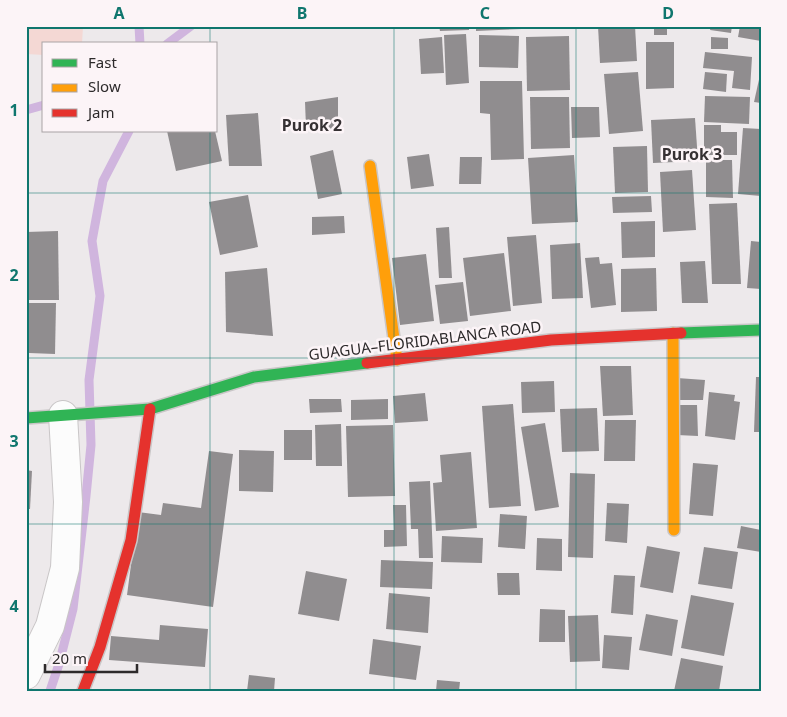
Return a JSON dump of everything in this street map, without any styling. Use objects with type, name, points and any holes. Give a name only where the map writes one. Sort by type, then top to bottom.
[{"type":"main road","points":[[370,166],[396,360]]},
{"type":"main road","name":"GUAGUA–FLORIDABLANCA ROAD","points":[[26,418],[150,409],[254,377],[551,340],[673,332],[761,330]]},
{"type":"main road","points":[[673,332],[674,530]]},
{"type":"main road","points":[[83,691],[100,647],[131,540],[150,409]]},
{"type":"street","points":[[26,676],[50,626],[65,568],[68,502],[68,415]]},
{"type":"shaded area","points":[[26,26],[83,26],[82,42],[42,42],[42,55],[26,54]]},
{"type":"building","points":[[439,26],[469,26],[469,30],[440,31]]},
{"type":"building","points":[[476,26],[522,26],[522,29],[476,31]]},
{"type":"building","points":[[598,26],[635,26],[637,61],[600,63]]},
{"type":"building","points":[[654,26],[667,26],[667,35],[654,35]]},
{"type":"building","points":[[711,26],[732,26],[731,33],[710,30]]},
{"type":"building","points":[[740,26],[761,26],[761,41],[738,37]]},
{"type":"building","points":[[466,34],[469,83],[446,85],[444,35]]},
{"type":"building","points":[[479,35],[519,36],[518,68],[479,67]]},
{"type":"building","points":[[569,36],[570,90],[527,91],[526,37]]},
{"type":"building","points":[[442,37],[444,73],[421,74],[419,39]]},
{"type":"building","points":[[711,37],[728,38],[728,49],[711,49]]},
{"type":"building","points":[[646,42],[674,42],[674,88],[646,89]]},
{"type":"building","points":[[705,52],[752,57],[750,90],[732,88],[734,71],[703,68]]},
{"type":"building","points":[[638,72],[643,131],[609,134],[604,74]]},
{"type":"building","points":[[705,72],[727,74],[726,92],[703,89]]},
{"type":"building","points":[[761,75],[761,103],[754,102]]},
{"type":"building","points":[[480,81],[522,81],[524,159],[491,160],[490,114],[480,113]]},
{"type":"building","points":[[705,96],[750,97],[749,124],[704,122]]},
{"type":"building","points":[[338,97],[338,129],[306,127],[305,102]]},
{"type":"building","points":[[530,97],[569,97],[570,148],[531,149]]},
{"type":"building","points":[[571,107],[599,107],[600,137],[572,138]]},
{"type":"building","points":[[258,113],[262,166],[229,166],[226,115]]},
{"type":"building","points":[[695,118],[698,161],[653,163],[651,120]]},
{"type":"building","points":[[704,125],[721,125],[721,132],[737,132],[737,155],[704,155]]},
{"type":"building","points":[[743,128],[761,129],[761,196],[738,194]]},
{"type":"building","points":[[167,132],[215,132],[222,161],[176,171]]},
{"type":"building","points":[[647,146],[648,192],[615,193],[613,147]]},
{"type":"building","points":[[333,150],[342,194],[318,199],[310,156]]},
{"type":"building","points":[[429,154],[434,186],[411,189],[407,157]]},
{"type":"building","points":[[574,155],[578,222],[532,224],[528,158]]},
{"type":"building","points":[[460,157],[482,157],[481,184],[459,184]]},
{"type":"building","points":[[706,160],[732,160],[733,198],[706,197]]},
{"type":"building","points":[[692,170],[696,230],[663,232],[660,172]]},
{"type":"building","points":[[248,195],[258,247],[220,255],[209,202]]},
{"type":"building","points":[[651,196],[652,212],[613,213],[612,197]]},
{"type":"building","points":[[737,203],[741,284],[712,284],[709,204]]},
{"type":"building","points":[[344,216],[345,233],[312,235],[312,217]]},
{"type":"building","points":[[655,221],[655,257],[622,258],[621,222]]},
{"type":"building","points":[[449,227],[452,278],[439,278],[436,228]]},
{"type":"building","points":[[58,231],[59,300],[26,300],[26,232]]},
{"type":"building","points":[[536,235],[542,303],[513,306],[507,237]]},
{"type":"building","points":[[751,241],[761,242],[761,289],[747,288]]},
{"type":"building","points":[[580,243],[583,298],[552,299],[550,245]]},
{"type":"building","points":[[504,253],[511,311],[470,316],[463,258]]},
{"type":"building","points":[[426,254],[434,321],[400,325],[392,258]]},
{"type":"building","points":[[599,257],[600,264],[612,263],[616,305],[591,308],[585,258]]},
{"type":"building","points":[[705,261],[708,303],[682,303],[680,262]]},
{"type":"building","points":[[267,268],[273,336],[226,332],[225,272]]},
{"type":"building","points":[[656,268],[657,311],[621,312],[621,269]]},
{"type":"building","points":[[463,282],[468,321],[440,324],[435,285]]},
{"type":"building","points":[[29,303],[56,303],[55,354],[29,353]]},
{"type":"building","points":[[600,366],[631,366],[633,415],[603,416]]},
{"type":"building","points":[[756,377],[761,377],[761,432],[754,432]]},
{"type":"building","points":[[677,378],[705,380],[703,400],[675,400]]},
{"type":"building","points":[[554,381],[555,412],[522,413],[521,382]]},
{"type":"building","points":[[709,392],[735,395],[734,401],[740,402],[735,440],[705,436]]},
{"type":"building","points":[[425,393],[428,421],[395,423],[393,396]]},
{"type":"building","points":[[309,399],[341,399],[342,412],[310,413]]},
{"type":"building","points":[[388,399],[388,419],[351,420],[351,400]]},
{"type":"building","points":[[513,404],[521,506],[489,508],[482,406]]},
{"type":"building","points":[[677,405],[697,405],[698,436],[677,435]]},
{"type":"building","points":[[597,408],[599,451],[562,452],[560,409]]},
{"type":"building","points":[[605,420],[636,420],[635,461],[604,461]]},
{"type":"building","points":[[545,423],[559,507],[535,511],[521,427]]},
{"type":"building","points":[[341,424],[342,466],[316,466],[315,425]]},
{"type":"building","points":[[393,425],[395,496],[348,497],[346,426]]},
{"type":"building","points":[[284,430],[312,430],[312,460],[284,460]]},
{"type":"building","points":[[239,450],[274,451],[273,492],[239,491]]},
{"type":"building","points":[[209,451],[233,454],[213,607],[127,595],[138,512],[161,515],[163,503],[201,508]]},
{"type":"building","points":[[471,452],[477,528],[436,531],[433,483],[442,482],[440,455]]},
{"type":"building","points":[[693,463],[718,465],[713,516],[689,514]]},
{"type":"building","points":[[26,470],[32,471],[30,509],[26,509]]},
{"type":"building","points":[[570,473],[595,474],[593,558],[568,557]]},
{"type":"building","points":[[430,481],[433,558],[419,558],[418,529],[411,529],[409,482]]},
{"type":"building","points":[[607,503],[629,504],[627,543],[605,541]]},
{"type":"building","points":[[393,505],[406,505],[407,546],[384,547],[384,530],[394,530]]},
{"type":"building","points":[[500,514],[527,516],[525,549],[498,547]]},
{"type":"building","points":[[741,526],[761,530],[761,552],[737,548]]},
{"type":"building","points":[[442,536],[483,538],[482,563],[441,562]]},
{"type":"building","points":[[537,538],[562,539],[562,571],[536,570]]},
{"type":"building","points":[[647,546],[680,552],[673,593],[640,587]]},
{"type":"building","points":[[704,547],[738,552],[732,589],[698,584]]},
{"type":"building","points":[[381,560],[433,562],[432,589],[380,587]]},
{"type":"building","points":[[306,571],[347,579],[339,621],[298,614]]},
{"type":"building","points":[[497,573],[519,573],[520,595],[498,595]]},
{"type":"building","points":[[614,575],[635,576],[633,615],[611,613]]},
{"type":"building","points":[[389,593],[430,597],[428,633],[386,629]]},
{"type":"building","points":[[691,595],[734,603],[724,656],[681,648]]},
{"type":"building","points":[[540,609],[565,610],[565,642],[539,642]]},
{"type":"building","points":[[646,614],[678,620],[672,656],[639,650]]},
{"type":"building","points":[[598,615],[600,661],[570,662],[568,616]]},
{"type":"building","points":[[160,625],[208,629],[205,667],[109,660],[111,636],[159,640]]},
{"type":"building","points":[[604,635],[632,637],[629,670],[602,668]]},
{"type":"building","points":[[373,639],[421,646],[416,680],[369,674]]},
{"type":"building","points":[[681,658],[723,666],[719,691],[674,691]]},
{"type":"building","points":[[249,675],[275,678],[274,691],[247,691]]},
{"type":"building","points":[[437,680],[460,682],[459,691],[436,691]]},
{"type":"waterway","points":[[139,26],[140,42]]},
{"type":"waterway","points":[[170,42],[191,26]]},
{"type":"waterway","points":[[26,110],[42,106]]},
{"type":"waterway","points":[[50,691],[73,609],[91,445],[89,380],[100,296],[92,241],[103,181],[128,132]]},
{"type":"traffic: fast","points":[[681,333],[761,330]]},
{"type":"traffic: fast","points":[[26,418],[150,409],[254,377],[367,363]]},
{"type":"traffic: slow","points":[[370,166],[397,360]]},
{"type":"traffic: slow","points":[[673,333],[674,530]]},
{"type":"traffic: jam","points":[[367,363],[551,340],[681,333]]},
{"type":"traffic: jam","points":[[83,691],[100,647],[131,540],[150,409]]},
{"type":"district","name":"Purok 2","points":[[312,125]]},
{"type":"district","name":"Purok 3","points":[[692,154]]}]
